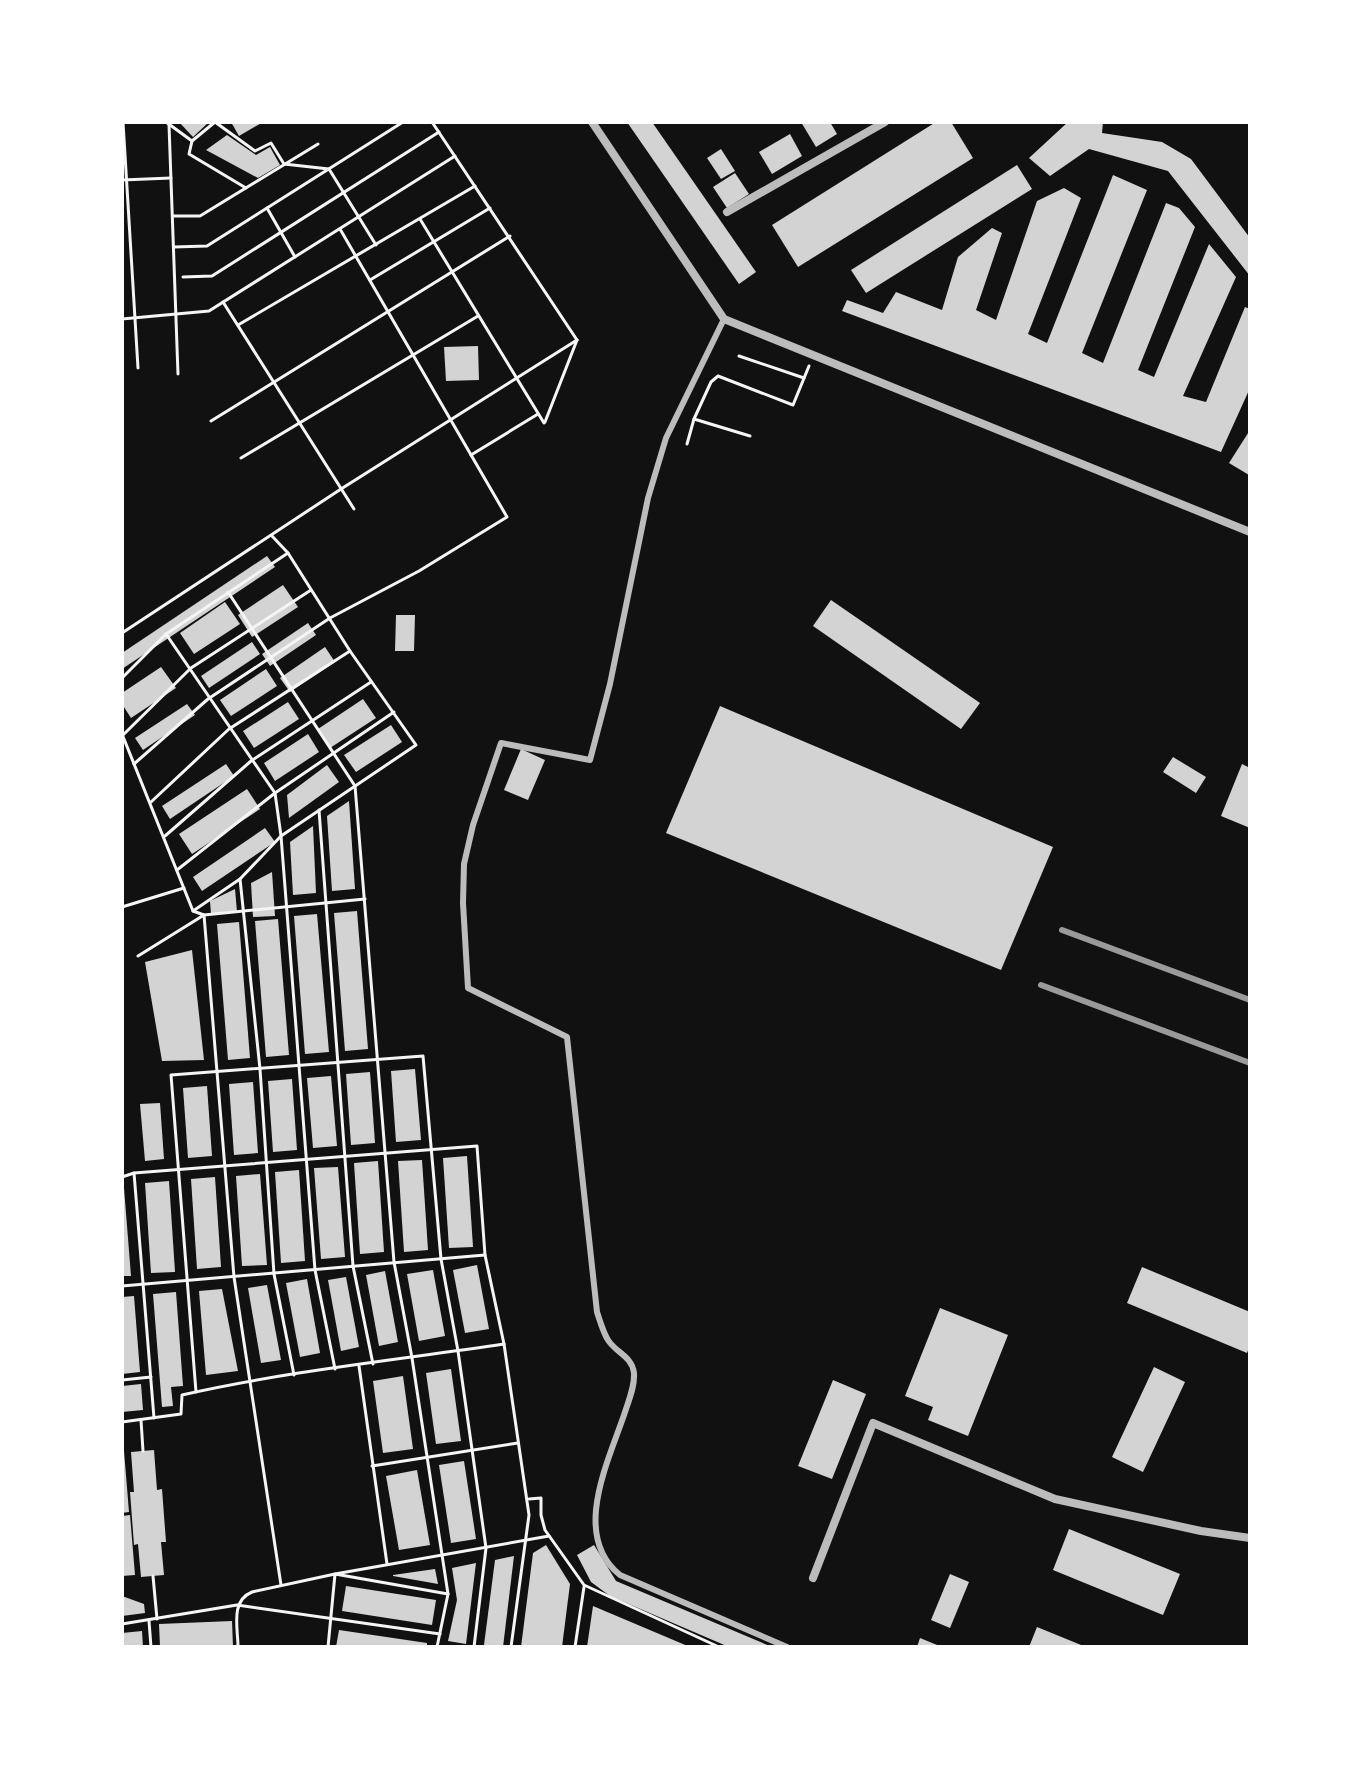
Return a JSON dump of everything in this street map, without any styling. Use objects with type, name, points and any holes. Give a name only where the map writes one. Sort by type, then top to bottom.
[{"type":"street","points":[[592,122],[724,319],[1250,532]]},
{"type":"street","points":[[727,212],[885,122]]},
{"type":"street","points":[[813,1578],[873,1423],[1055,1499],[1201,1531],[1250,1538]]},
{"type":"lane","points":[[724,319],[666,438],[648,498],[610,684],[590,760],[501,743],[468,843],[463,903],[468,988],[567,1037],[597,1312],[609,1342],[623,1354],[634,1370],[632,1389],[598,1497],[596,1530],[604,1559],[620,1575],[787,1647]]},
{"type":"path","points":[[123,122],[124,180],[138,368]]},
{"type":"path","points":[[246,188],[189,154],[192,141],[215,122],[255,151],[271,143],[284,164]]},
{"type":"path","points":[[174,247],[207,246],[403,122]]},
{"type":"path","points":[[432,122],[577,340]]},
{"type":"path","points":[[168,124],[192,141]]},
{"type":"path","points":[[168,124],[178,374]]},
{"type":"path","points":[[183,277],[212,276],[439,132]]},
{"type":"path","points":[[173,216],[200,216],[318,144]]},
{"type":"path","points":[[122,319],[209,311],[455,156]]},
{"type":"path","points":[[284,164],[329,169]]},
{"type":"path","points":[[329,169],[376,245]]},
{"type":"path","points":[[124,180],[171,178]]},
{"type":"path","points":[[238,325],[475,186]]},
{"type":"path","points":[[267,208],[295,257]]},
{"type":"path","points":[[370,280],[491,208]]},
{"type":"path","points":[[420,219],[544,423],[577,340]]},
{"type":"path","points":[[134,764],[208,699],[330,618],[419,571],[507,517],[340,229]]},
{"type":"path","points":[[211,421],[510,236]]},
{"type":"path","points":[[223,302],[354,509]]},
{"type":"path","points":[[241,458],[478,316]]},
{"type":"path","points":[[122,633],[341,489],[577,340]]},
{"type":"path","points":[[739,356],[804,378]]},
{"type":"path","points":[[687,444],[694,419],[711,382],[718,376],[793,405],[812,359]]},
{"type":"path","points":[[471,455],[538,414]]},
{"type":"path","points":[[694,419],[750,436]]},
{"type":"path","points":[[193,911],[240,879],[281,836],[416,745],[350,651],[288,553],[272,536]]},
{"type":"path","points":[[122,678],[166,634],[288,553]]},
{"type":"path","points":[[204,915],[193,911],[122,734],[191,668],[311,590]]},
{"type":"path","points":[[228,592],[355,786],[394,1262],[448,1594],[437,1647]]},
{"type":"path","points":[[166,634],[275,793],[315,1270],[335,1369]]},
{"type":"path","points":[[151,802],[229,729],[350,651]]},
{"type":"path","points":[[165,836],[251,761],[371,682]]},
{"type":"path","points":[[177,870],[275,793],[395,711]]},
{"type":"path","points":[[319,810],[353,1266],[373,1364]]},
{"type":"path","points":[[240,879],[260,1069],[274,1274],[294,1375]]},
{"type":"path","points":[[122,907],[184,888]]},
{"type":"path","points":[[138,956],[204,915],[365,899]]},
{"type":"path","points":[[204,915],[234,1277],[281,1585]]},
{"type":"path","points":[[196,1392],[171,1075],[423,1056],[441,1259],[458,1351],[486,1548],[474,1647]]},
{"type":"path","points":[[122,1177],[134,1173],[477,1146],[485,1255],[504,1344],[527,1499],[528,1527],[511,1647]]},
{"type":"path","points":[[134,1173],[154,1418]]},
{"type":"path","points":[[122,1286],[485,1255]]},
{"type":"path","points":[[122,1422],[181,1414],[182,1395],[196,1392],[504,1344]]},
{"type":"path","points":[[359,1366],[387,1566]]},
{"type":"path","points":[[122,1380],[151,1377]]},
{"type":"path","points":[[141,1420],[143,1451]]},
{"type":"path","points":[[372,1466],[518,1443]]},
{"type":"path","points":[[527,1499],[541,1498],[541,1515],[549,1536],[584,1585],[719,1647]]},
{"type":"path","points":[[238,1647],[237,1605],[246,1594],[335,1574],[549,1536]]},
{"type":"path","points":[[335,1574],[448,1594]]},
{"type":"path","points":[[328,1647],[335,1574]]},
{"type":"path","points":[[153,1576],[157,1619]]},
{"type":"path","points":[[575,1647],[584,1585]]},
{"type":"path","points":[[122,1624],[237,1605],[440,1634]]},
{"type":"path","points":[[149,1621],[151,1647]]},
{"type":"building","points":[[179,122],[209,122],[193,137]]},
{"type":"building","points":[[231,122],[263,122],[239,136]]},
{"type":"building","points":[[627,122],[652,122],[756,272],[739,284]]},
{"type":"building","points":[[801,122],[830,122],[837,134],[816,147]]},
{"type":"building","points":[[936,122],[951,122],[973,158],[798,267],[772,225]]},
{"type":"building","points":[[1068,122],[1103,122],[1102,133],[1162,142],[1191,159],[1250,238],[1250,276],[1168,171],[1089,149],[1050,176],[1029,158]]},
{"type":"building","points":[[790,134],[802,156],[772,174],[759,152]]},
{"type":"building","points":[[227,135],[256,155],[270,147],[280,165],[258,178],[206,150]]},
{"type":"building","points":[[721,149],[735,171],[721,179],[707,158]]},
{"type":"building","points":[[1017,165],[1032,189],[866,293],[851,270]]},
{"type":"building","points":[[735,173],[749,194],[727,208],[713,187]]},
{"type":"building","points":[[1113,175],[1147,190],[1082,353],[1103,363],[1166,203],[1179,208],[1195,227],[1138,370],[1154,377],[1209,244],[1236,277],[1183,396],[1206,402],[1245,307],[1250,309],[1250,388],[1221,452],[842,311],[847,300],[883,313],[896,292],[942,310],[958,257],[992,228],[1002,233],[976,310],[996,320],[1037,201],[1064,188],[1081,198],[1028,334],[1047,343]]},
{"type":"building","points":[[478,346],[479,380],[446,381],[444,347]]},
{"type":"building","points":[[1250,430],[1250,474],[1249,475],[1229,463]]},
{"type":"building","points":[[267,556],[275,567],[122,669],[122,653]]},
{"type":"building","points":[[283,585],[298,607],[252,637],[238,615]]},
{"type":"building","points":[[831,600],[980,703],[961,729],[813,626]]},
{"type":"building","points":[[225,602],[240,624],[194,654],[180,633]]},
{"type":"building","points":[[396,615],[415,615],[414,651],[395,651]]},
{"type":"building","points":[[308,623],[316,635],[270,666],[262,654]]},
{"type":"building","points":[[252,642],[260,654],[209,688],[201,676]]},
{"type":"building","points":[[325,647],[335,662],[290,692],[280,678]]},
{"type":"building","points":[[161,667],[176,688],[131,718],[122,704],[122,693]]},
{"type":"building","points":[[266,669],[277,686],[231,716],[220,700]]},
{"type":"building","points":[[363,699],[376,718],[330,748],[318,729]]},
{"type":"building","points":[[288,702],[299,719],[254,748],[243,731]]},
{"type":"building","points":[[187,704],[195,715],[143,750],[135,738]]},
{"type":"building","points":[[720,706],[1053,847],[1001,970],[666,833]]},
{"type":"building","points":[[391,725],[402,742],[356,772],[344,755]]},
{"type":"building","points":[[308,734],[319,752],[275,781],[264,763]]},
{"type":"building","points":[[521,749],[545,760],[528,800],[504,790]]},
{"type":"building","points":[[1173,757],[1206,777],[1196,793],[1163,772]]},
{"type":"building","points":[[226,764],[234,776],[170,819],[162,806]]},
{"type":"building","points":[[1242,764],[1250,768],[1250,828],[1221,816]]},
{"type":"building","points":[[327,765],[339,782],[289,818],[287,795]]},
{"type":"building","points":[[247,789],[260,809],[192,854],[179,834]]},
{"type":"building","points":[[349,801],[355,889],[332,891],[327,816]]},
{"type":"building","points":[[313,826],[316,893],[293,895],[290,842]]},
{"type":"building","points":[[265,828],[275,842],[202,891],[193,877]]},
{"type":"building","points":[[272,872],[275,916],[253,917],[251,883]]},
{"type":"building","points":[[235,889],[237,912],[211,914],[210,901]]},
{"type":"building","points":[[357,911],[368,1049],[345,1051],[334,913]]},
{"type":"building","points":[[317,914],[329,1052],[305,1054],[294,916]]},
{"type":"building","points":[[278,919],[289,1055],[266,1057],[255,921]]},
{"type":"building","points":[[239,922],[250,1058],[228,1060],[217,924]]},
{"type":"building","points":[[192,950],[204,1060],[162,1061],[145,962]]},
{"type":"building","points":[[415,1069],[421,1140],[396,1142],[391,1071]]},
{"type":"building","points":[[370,1072],[375,1143],[351,1145],[346,1074]]},
{"type":"building","points":[[331,1076],[337,1146],[313,1148],[307,1078]]},
{"type":"building","points":[[292,1079],[297,1150],[273,1152],[268,1081]]},
{"type":"building","points":[[253,1082],[258,1153],[234,1155],[229,1084]]},
{"type":"building","points":[[207,1086],[212,1156],[188,1158],[183,1088]]},
{"type":"building","points":[[160,1103],[164,1159],[145,1161],[140,1104]]},
{"type":"building","points":[[467,1156],[473,1247],[449,1248],[443,1158]]},
{"type":"building","points":[[422,1160],[428,1250],[404,1252],[398,1161]]},
{"type":"building","points":[[378,1161],[384,1252],[360,1254],[354,1163]]},
{"type":"building","points":[[338,1167],[345,1257],[321,1259],[314,1168]]},
{"type":"building","points":[[299,1170],[305,1261],[281,1263],[275,1172]]},
{"type":"building","points":[[260,1174],[267,1265],[242,1266],[236,1176]]},
{"type":"building","points":[[215,1177],[221,1267],[197,1269],[191,1179]]},
{"type":"building","points":[[169,1181],[175,1272],[151,1273],[145,1183]]},
{"type":"building","points":[[124,1188],[131,1276],[122,1276]]},
{"type":"building","points":[[477,1265],[489,1329],[465,1333],[453,1270]]},
{"type":"building","points":[[1142,1267],[1250,1312],[1250,1345],[1247,1353],[1127,1303]]},
{"type":"building","points":[[433,1270],[445,1336],[419,1341],[407,1274]]},
{"type":"building","points":[[385,1271],[398,1342],[379,1346],[366,1275]]},
{"type":"building","points":[[346,1277],[359,1347],[341,1351],[328,1280]]},
{"type":"building","points":[[307,1279],[320,1353],[300,1357],[286,1283]]},
{"type":"building","points":[[267,1285],[281,1360],[261,1363],[248,1288]]},
{"type":"building","points":[[222,1289],[238,1371],[206,1375],[199,1291]]},
{"type":"building","points":[[176,1292],[183,1386],[171,1387],[173,1406],[162,1407],[153,1294]]},
{"type":"building","points":[[134,1296],[140,1372],[122,1374],[122,1297]]},
{"type":"building","points":[[940,1308],[1008,1335],[968,1436],[928,1420],[933,1407],[905,1396]]},
{"type":"building","points":[[1154,1367],[1185,1382],[1143,1472],[1112,1457]]},
{"type":"building","points":[[451,1369],[461,1441],[436,1444],[426,1373]]},
{"type":"building","points":[[403,1376],[413,1449],[383,1453],[373,1381]]},
{"type":"building","points":[[833,1380],[866,1394],[832,1479],[798,1466]]},
{"type":"building","points":[[141,1384],[143,1410],[122,1412],[122,1386]]},
{"type":"building","points":[[154,1450],[157,1490],[162,1489],[166,1542],[161,1542],[164,1575],[141,1577],[138,1544],[134,1545],[131,1452]]},
{"type":"building","points":[[122,1451],[129,1512],[122,1513]]},
{"type":"building","points":[[464,1461],[476,1539],[451,1543],[439,1465]]},
{"type":"building","points":[[417,1470],[430,1545],[399,1550],[386,1476]]},
{"type":"building","points":[[130,1515],[135,1575],[122,1576],[122,1516]]},
{"type":"building","points":[[1069,1529],[1180,1574],[1163,1615],[1053,1570]]},
{"type":"building","points":[[546,1545],[570,1584],[562,1647],[521,1647],[533,1553]]},
{"type":"building","points":[[594,1545],[616,1581],[772,1647],[729,1647],[610,1596],[591,1582],[577,1555]]},
{"type":"building","points":[[514,1556],[503,1647],[484,1645],[495,1560]]},
{"type":"building","points":[[476,1563],[466,1644],[448,1641],[457,1600],[452,1568]]},
{"type":"building","points":[[435,1569],[438,1584],[393,1576],[393,1575]]},
{"type":"building","points":[[950,1574],[969,1582],[950,1628],[931,1620]]},
{"type":"building","points":[[346,1586],[436,1600],[432,1625],[342,1611]]},
{"type":"building","points":[[122,1596],[144,1604],[145,1613],[122,1616]]},
{"type":"building","points":[[593,1606],[690,1647],[587,1647]]},
{"type":"building","points":[[232,1621],[233,1647],[160,1647],[159,1624]]},
{"type":"building","points":[[1037,1627],[1086,1647],[1029,1647]]},
{"type":"building","points":[[339,1630],[427,1643],[427,1647],[336,1647]]},
{"type":"building","points":[[142,1631],[143,1647],[122,1647],[122,1633]]},
{"type":"building","points":[[920,1638],[942,1647],[917,1647]]},
{"type":"railway","points":[[1062,930],[1250,1000]]},
{"type":"railway","points":[[1041,985],[1250,1063]]}]
